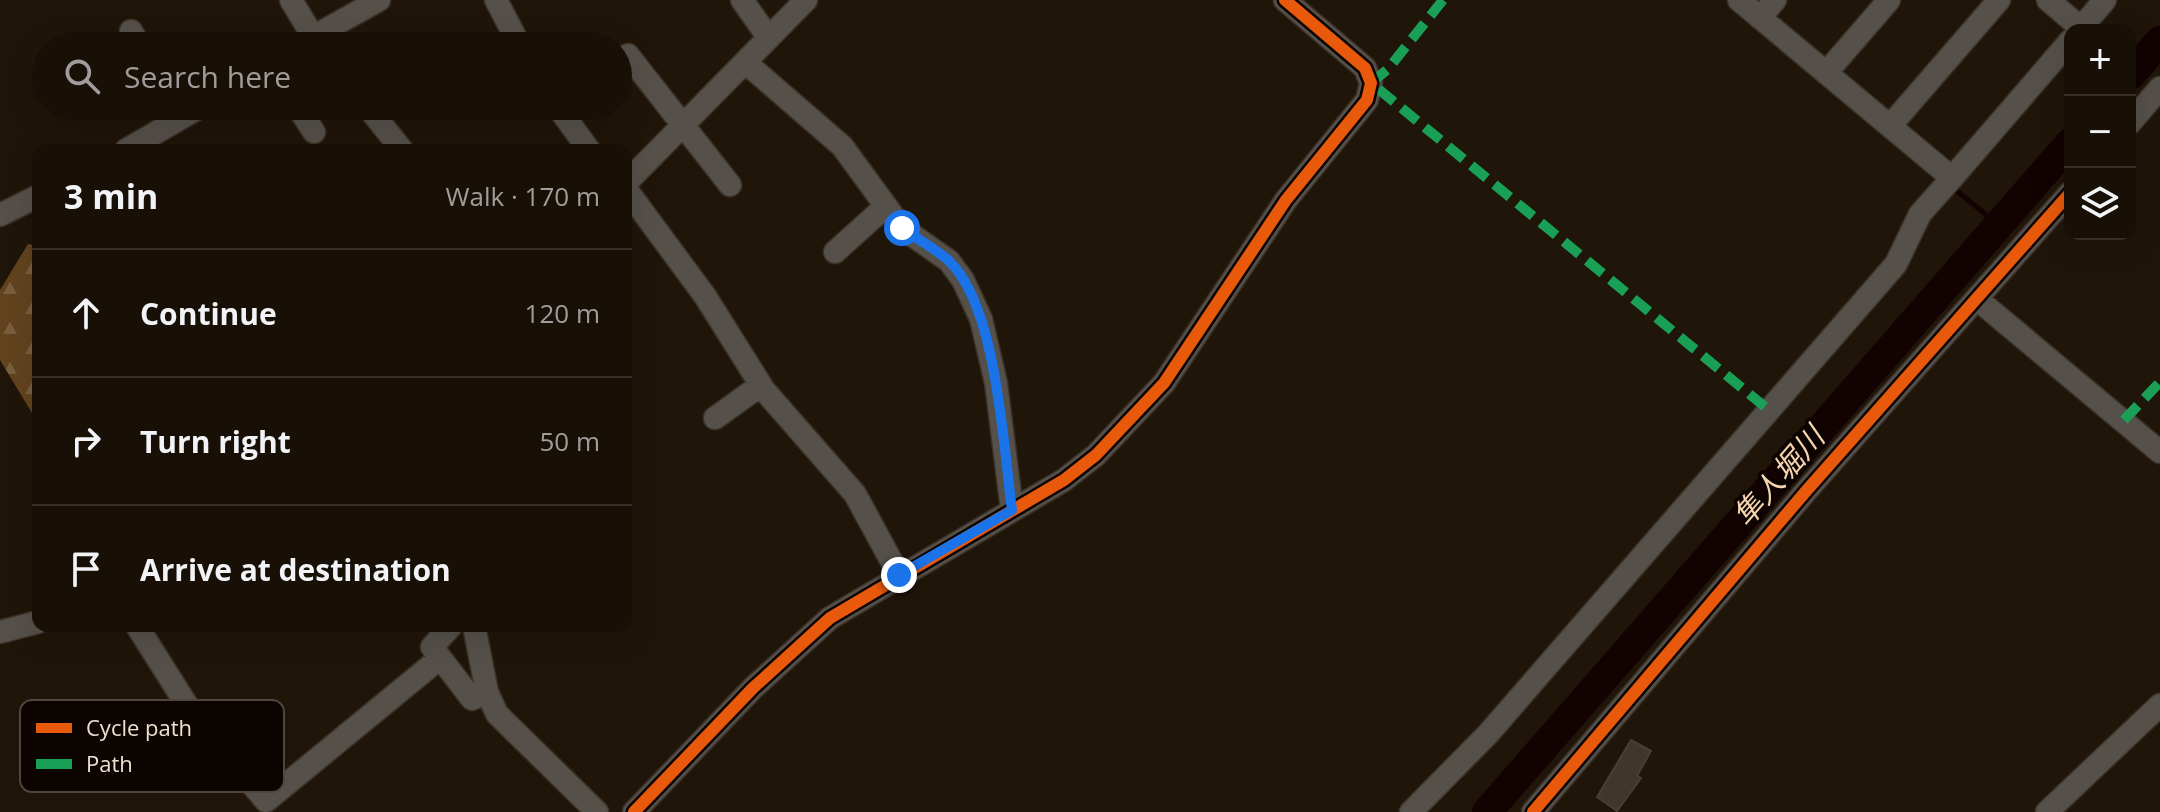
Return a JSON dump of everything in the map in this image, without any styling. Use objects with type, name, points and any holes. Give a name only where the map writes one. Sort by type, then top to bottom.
[{"type":"street","points":[[291,0],[304,32]]},
{"type":"street","points":[[327,32],[379,0]]},
{"type":"street","points":[[496,0],[513,32]]},
{"type":"street","points":[[742,0],[768,37]]},
{"type":"street","points":[[632,177],[806,0]]},
{"type":"street","points":[[634,812],[795,647],[830,618],[1064,480],[1096,455],[1143,409],[1187,352],[1286,200],[1367,100],[1371,83],[1365,68],[1285,0]]},
{"type":"street","points":[[1739,0],[1952,178]]},
{"type":"street","points":[[1760,18],[1775,0]]},
{"type":"street","points":[[1826,73],[1889,0]]},
{"type":"street","points":[[1890,126],[1999,0]]},
{"type":"street","points":[[2048,0],[2069,24]]},
{"type":"street","points":[[2085,24],[2105,0]]},
{"type":"street","points":[[1411,812],[1488,734],[1867,298],[1896,264],[1920,214],[2064,48]]},
{"type":"street","points":[[632,60],[682,128],[730,185]]},
{"type":"street","points":[[746,63],[842,146],[902,228],[949,261],[963,280],[981,319],[996,383],[1012,510]]},
{"type":"street","points":[[2136,116],[2160,88]]},
{"type":"street","points":[[135,144],[172,120]]},
{"type":"street","points":[[306,120],[314,132]]},
{"type":"street","points":[[378,120],[397,144]]},
{"type":"street","points":[[567,120],[585,144]]},
{"type":"street","points":[[632,197],[705,296],[761,385],[855,494],[899,575]]},
{"type":"street","points":[[0,215],[32,199]]},
{"type":"street","points":[[1533,812],[1826,468],[2064,200]]},
{"type":"street","points":[[835,252],[886,206]]},
{"type":"street","points":[[1977,299],[2160,452]]},
{"type":"street","points":[[715,418],[761,385]]},
{"type":"street","points":[[0,632],[32,624]]},
{"type":"street","points":[[141,632],[184,700]]},
{"type":"street","points":[[446,632],[432,647],[472,699],[487,692]]},
{"type":"street","points":[[475,632],[487,692],[497,714],[517,737],[597,812]]},
{"type":"street","points":[[284,786],[440,658]]},
{"type":"street","points":[[2047,812],[2160,705]]},
{"type":"street","points":[[258,792],[266,801],[277,792]]},
{"type":"green space","points":[[28,244],[32,245],[32,413],[0,360],[0,290]]},
{"type":"building","points":[[1631,740],[1651,751],[1637,776],[1641,778],[1617,811],[1597,797]]},
{"type":"waterway","name":"隼人堀川","points":[[2136,68],[2160,41]]},
{"type":"waterway","name":"隼人堀川","points":[[1487,812],[2064,150]]},
{"type":"waterway","points":[[1952,187],[1999,225]]},
{"type":"marked path","points":[[1443,0],[1388,69],[1371,83],[1770,411]]},
{"type":"marked path","points":[[2124,420],[2160,382]]},
{"type":"cycle path","points":[[634,812],[753,688],[830,618],[1064,480],[1096,455],[1164,383],[1286,200],[1367,100],[1371,83],[1365,68],[1285,0]]},
{"type":"cycle path","points":[[1533,812],[1807,490],[2064,200]]},
{"type":"route","points":[[899,575],[1012,510],[996,383],[981,319],[963,280],[949,261],[902,228]]}]
